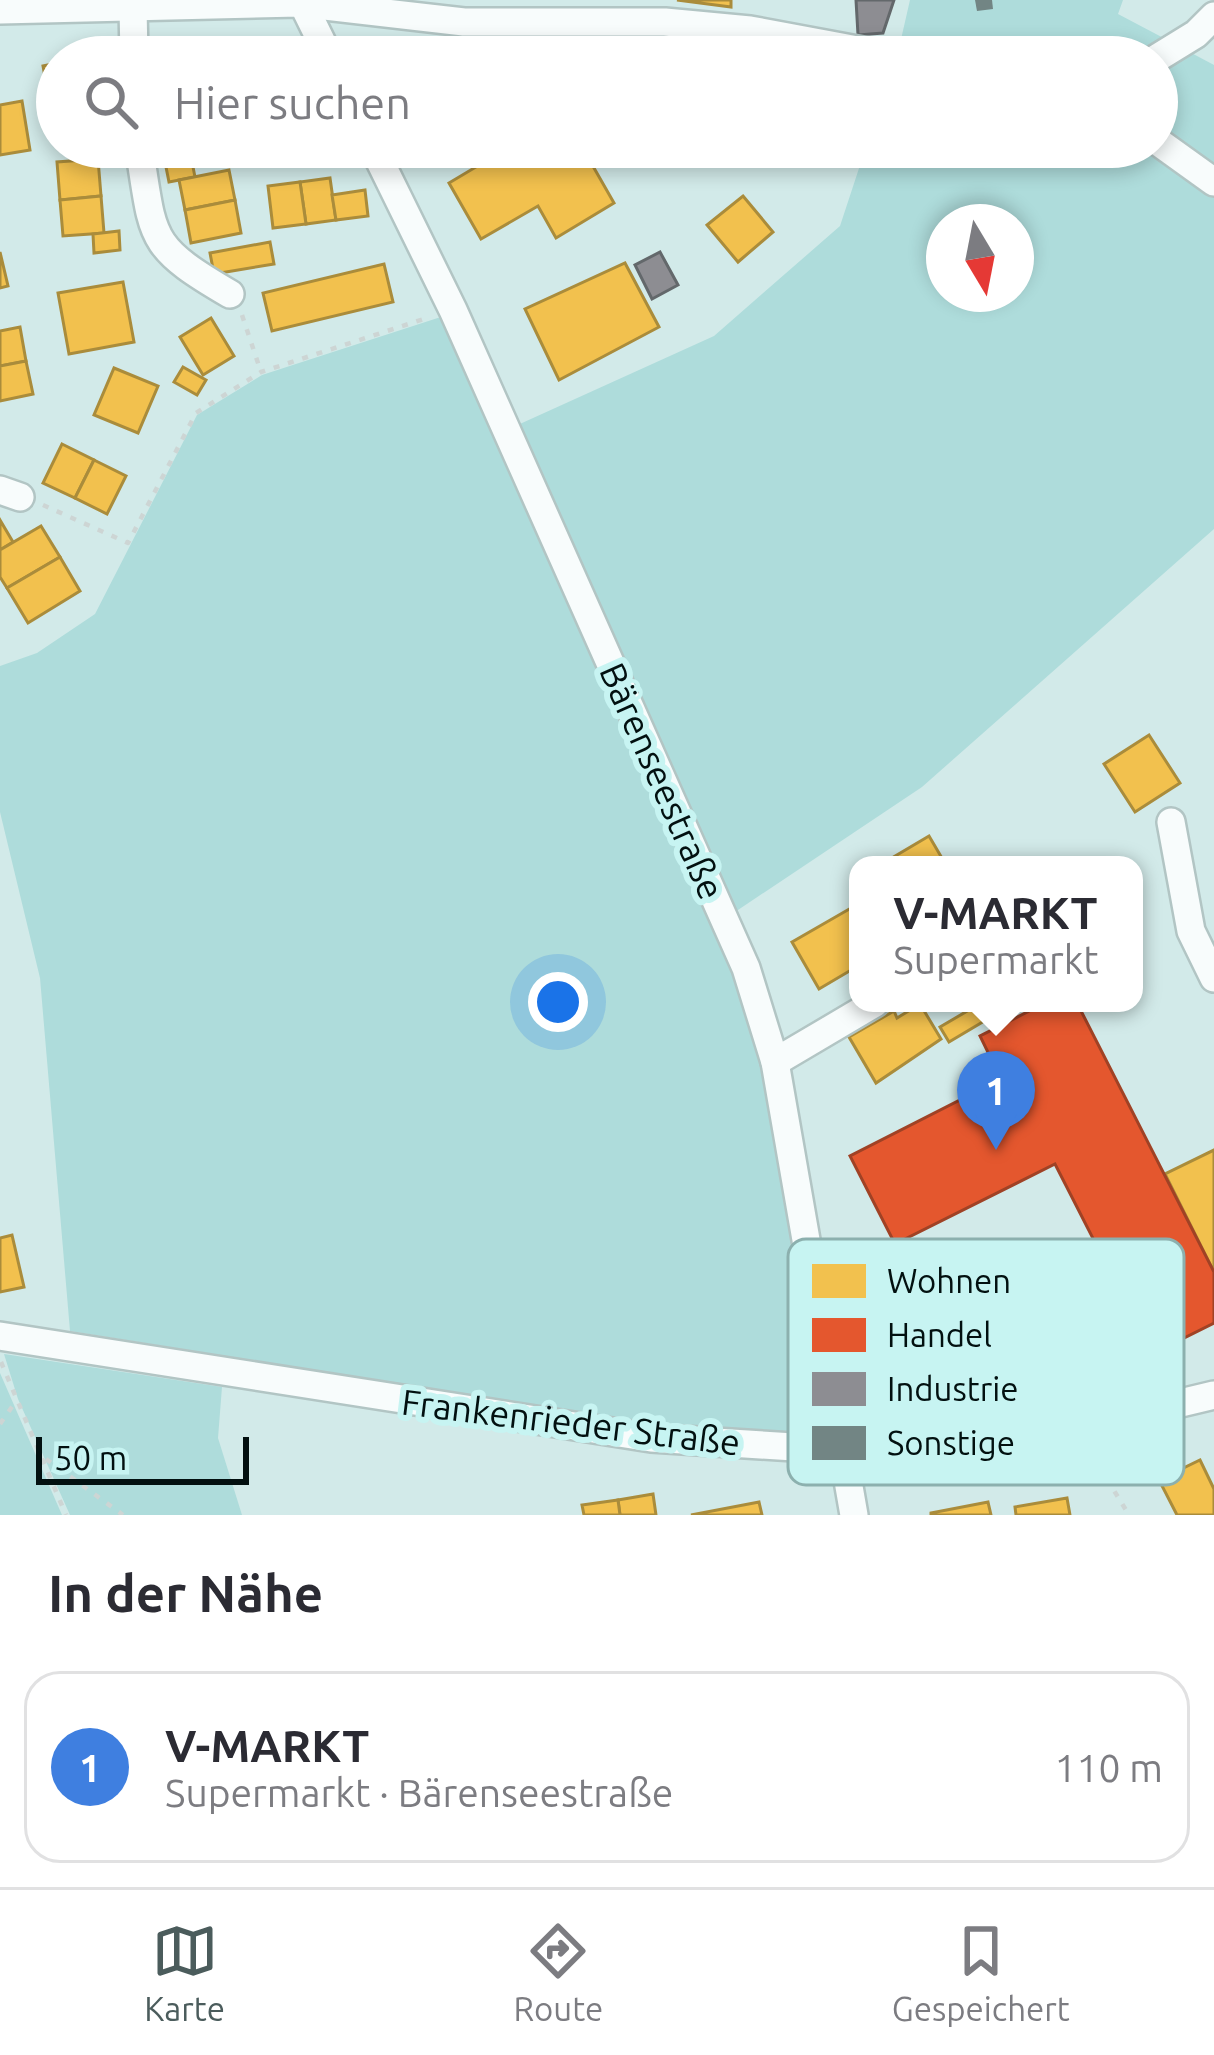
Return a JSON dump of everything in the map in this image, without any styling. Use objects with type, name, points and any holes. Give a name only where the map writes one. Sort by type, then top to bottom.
[{"type":"street","points":[[302,2],[319,36]]},
{"type":"street","points":[[0,10],[302,2],[464,22],[665,22],[782,36]]},
{"type":"street","points":[[133,7],[134,36]]},
{"type":"street","points":[[1178,45],[1214,16]]},
{"type":"street","points":[[1178,156],[1214,182]]},
{"type":"street","points":[[143,168],[154,235],[182,266],[230,293]]},
{"type":"street","name":"Bärenseestraße","points":[[384,168],[453,310],[746,968],[775,1062],[805,1239]]},
{"type":"street","points":[[1171,823],[1191,932],[1214,978]]},
{"type":"street","points":[[775,1062],[860,1012]]},
{"type":"street","name":"Frankenrieder Straße","points":[[0,1336],[629,1435],[788,1446]]},
{"type":"street","name":"Frankenrieder Straße","points":[[1184,1402],[1214,1395]]},
{"type":"street","name":"Bärenseestraße","points":[[848,1485],[854,1515]]},
{"type":"path","points":[[230,293],[245,320],[261,372]]},
{"type":"path","points":[[10,493],[128,543],[196,413],[261,372],[453,310]]},
{"type":"path","points":[[0,1357],[66,1515]]},
{"type":"path","points":[[0,1424],[16,1402]]},
{"type":"path","points":[[46,1459],[123,1515]]},
{"type":"path","points":[[1111,1485],[1129,1515]]},
{"type":"shaded area","points":[[910,0],[1123,0],[1118,14],[1160,36],[902,36]]},
{"type":"shaded area","points":[[1182,48],[1214,65],[1214,175],[1178,150],[1178,51]]},
{"type":"shaded area","points":[[1178,164],[1214,189],[1214,529],[922,787],[732,914],[511,428],[714,336],[840,226],[859,168],[1178,168]]},
{"type":"shaded area","points":[[447,315],[716,921],[765,1065],[797,1239],[788,1239],[788,1435],[653,1425],[70,1331],[40,978],[0,812],[0,666],[37,653],[95,614],[197,415],[262,375]]},
{"type":"shaded area","points":[[4,1354],[222,1387],[218,1438],[242,1515],[70,1515],[18,1399]]},
{"type":"shaded area","points":[[0,1373],[62,1515],[0,1515]]},
{"type":"building: Wohnen","points":[[677,0],[731,0],[731,7]]},
{"type":"building: Wohnen","points":[[22,101],[30,150],[0,155],[0,105]]},
{"type":"building: Wohnen","points":[[57,168],[99,168],[101,196],[60,200]]},
{"type":"building: Wohnen","points":[[166,168],[193,168],[195,177],[169,182]]},
{"type":"building: Wohnen","points":[[474,168],[594,168],[614,203],[556,238],[538,206],[481,239],[449,183]]},
{"type":"building: Wohnen","points":[[229,170],[235,200],[185,210],[179,180]]},
{"type":"building: Wohnen","points":[[330,178],[336,220],[306,224],[300,182]]},
{"type":"building: Wohnen","points":[[300,182],[306,224],[273,228],[268,186]]},
{"type":"building: Wohnen","points":[[365,190],[368,216],[336,220],[332,195]]},
{"type":"building: Wohnen","points":[[101,196],[104,233],[63,236],[60,200]]},
{"type":"building: Wohnen","points":[[743,196],[773,232],[738,262],[707,225]]},
{"type":"building: Wohnen","points":[[235,200],[241,233],[191,243],[185,210]]},
{"type":"building: Wohnen","points":[[119,231],[120,250],[94,253],[93,234]]},
{"type":"building: Wohnen","points":[[270,242],[274,264],[214,274],[210,253]]},
{"type":"building: Wohnen","points":[[0,252],[8,286],[0,288]]},
{"type":"building: Wohnen","points":[[625,263],[659,327],[559,380],[525,309]]},
{"type":"building: Wohnen","points":[[384,264],[393,302],[272,331],[263,293]]},
{"type":"building: Wohnen","points":[[123,282],[134,342],[69,354],[58,293]]},
{"type":"building: Wohnen","points":[[211,318],[234,356],[203,375],[180,337]]},
{"type":"building: Wohnen","points":[[20,327],[26,361],[0,366],[0,331]]},
{"type":"building: Wohnen","points":[[26,361],[33,394],[0,401],[0,366]]},
{"type":"building: Wohnen","points":[[183,367],[206,380],[197,395],[174,382]]},
{"type":"building: Wohnen","points":[[114,368],[158,386],[138,433],[94,415]]},
{"type":"building: Wohnen","points":[[62,444],[94,460],[75,498],[43,483]]},
{"type":"building: Wohnen","points":[[94,460],[126,476],[107,514],[75,498]]},
{"type":"building: Wohnen","points":[[0,520],[13,542],[0,550]]},
{"type":"building: Wohnen","points":[[41,526],[60,557],[7,588],[0,577],[0,550]]},
{"type":"building: Wohnen","points":[[60,557],[80,591],[28,623],[7,588]]},
{"type":"building: Wohnen","points":[[1149,735],[1180,783],[1135,812],[1104,764]]},
{"type":"building: Wohnen","points":[[929,836],[941,856],[895,856]]},
{"type":"building: Wohnen","points":[[849,909],[849,971],[819,989],[792,942]]},
{"type":"building: Wohnen","points":[[892,1012],[897,1018],[907,1012],[925,1012],[941,1039],[876,1083],[849,1037]]},
{"type":"building: Wohnen","points":[[966,1012],[987,1012],[991,1017],[949,1042],[940,1027]]},
{"type":"building: Wohnen","points":[[1214,1150],[1214,1272],[1165,1174]]},
{"type":"building: Wohnen","points":[[12,1235],[24,1287],[0,1292],[0,1238]]},
{"type":"building: Wohnen","points":[[1200,1460],[1214,1489],[1214,1515],[1177,1515],[1162,1485],[1184,1485],[1184,1468]]},
{"type":"building: Wohnen","points":[[653,1494],[656,1515],[620,1515],[618,1500]]},
{"type":"building: Wohnen","points":[[1067,1498],[1070,1515],[1016,1515],[1015,1507]]},
{"type":"building: Wohnen","points":[[618,1500],[620,1515],[584,1515],[582,1505]]},
{"type":"building: Wohnen","points":[[759,1502],[762,1515],[691,1515]]},
{"type":"building: Wohnen","points":[[988,1502],[991,1515],[931,1515],[931,1513]]},
{"type":"building: Handel","points":[[1027,1012],[1082,1012],[1214,1272],[1214,1323],[1184,1338],[1184,1239],[1093,1239],[1055,1164],[905,1239],[892,1239],[850,1156],[1001,1079],[980,1036]]},
{"type":"building: Industrie","points":[[856,0],[894,0],[883,33],[858,35]]},
{"type":"building: Industrie","points":[[660,252],[678,285],[652,299],[635,265]]},
{"type":"building: Sonstige","points":[[975,0],[992,0],[993,9],[977,11]]},
{"type":"place","name":"V-MARKT","points":[[996,1150]]}]
